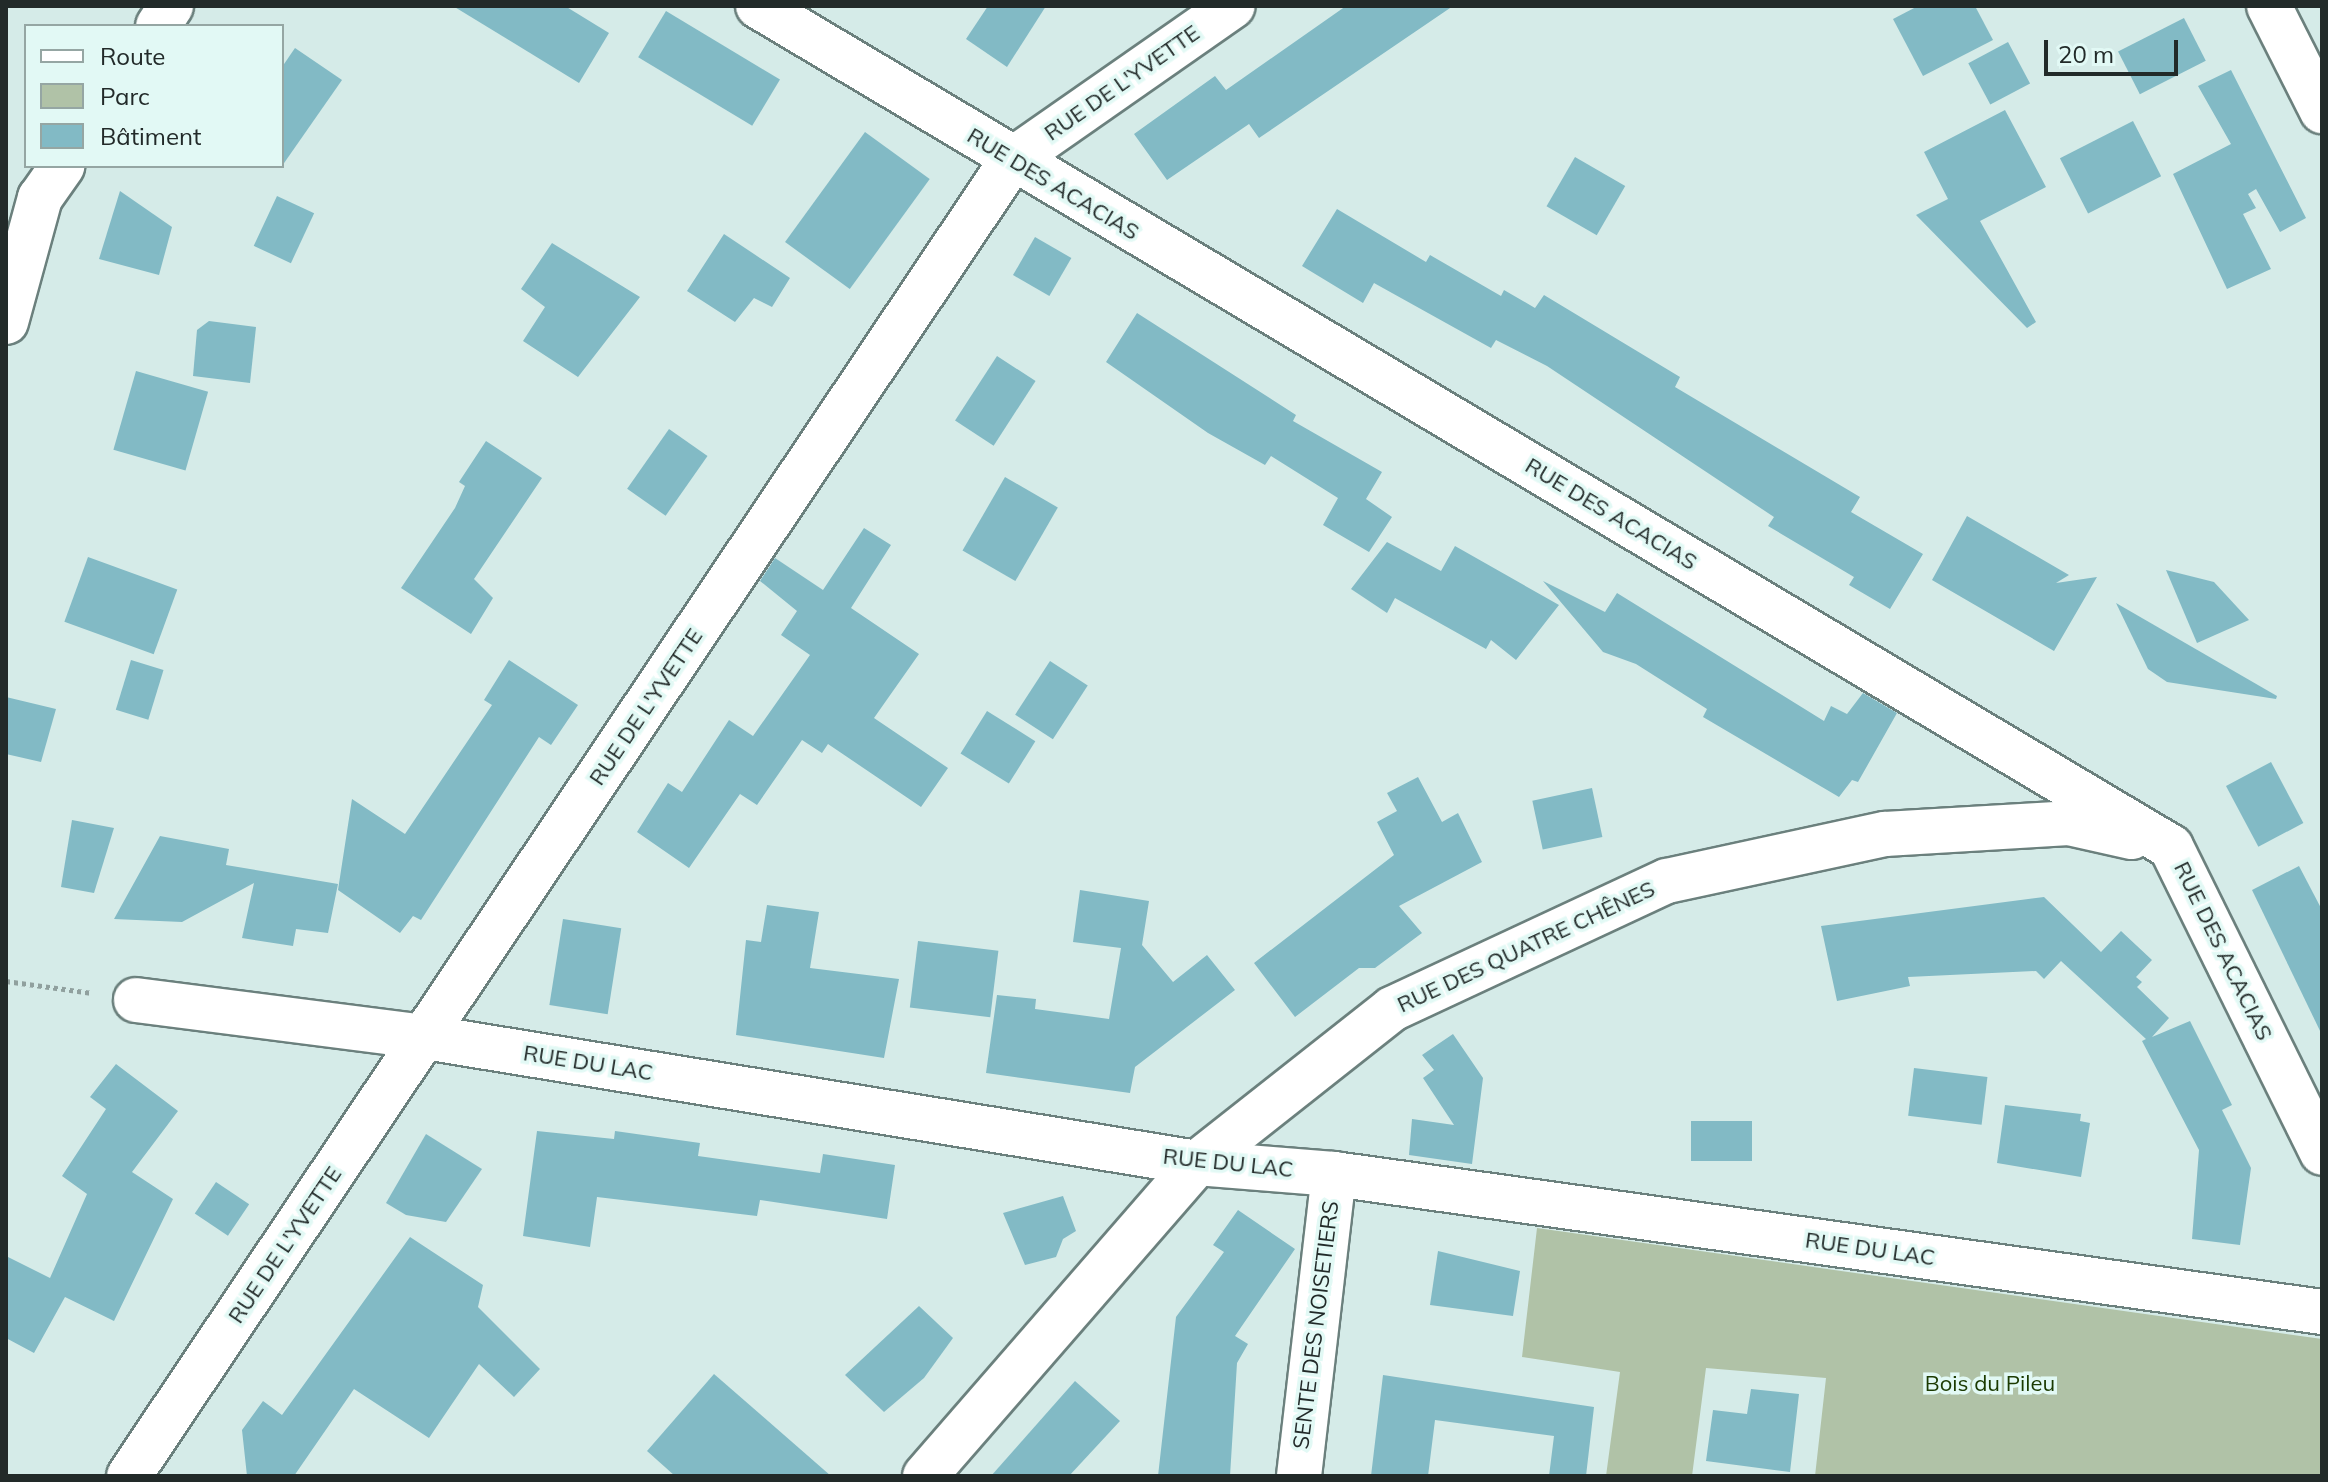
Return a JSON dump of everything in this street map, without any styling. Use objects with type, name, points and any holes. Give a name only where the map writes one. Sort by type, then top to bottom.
[{"type":"street","points":[[159,24],[171,6]]},
{"type":"street","name":"RUE DES ACACIAS","points":[[758,6],[1012,160],[2171,847],[2322,1153]]},
{"type":"street","name":"RUE DE L'YVETTE","points":[[129,1476],[1012,160],[1233,6]]},
{"type":"street","points":[[2269,6],[2322,111]]},
{"type":"street","points":[[6,322],[36,188]]},
{"type":"street","name":"RUE DES QUATRE CHÊNES","points":[[925,1476],[1197,1163],[1392,1009],[1667,881],[1885,834],[2069,823],[2171,847]]},
{"type":"street","name":"RUE DU LAC","points":[[136,1000],[425,1037],[1197,1163],[1334,1174],[2322,1312]]},
{"type":"street","name":"SENTE DES NOISETIERS","points":[[1299,1476],[1334,1174]]},
{"type":"path","points":[[6,981],[136,1000]]},
{"type":"green space","name":"Bois du Pileu","points":[[1537,1228],[2322,1339],[2322,1476],[1815,1476],[1826,1378],[1706,1368],[1692,1476],[1606,1476],[1620,1372],[1522,1357]]},
{"type":"building","points":[[453,6],[565,6],[609,33],[579,83]]},
{"type":"building","points":[[988,6],[1046,6],[1007,67],[966,39]]},
{"type":"building","points":[[1346,6],[1453,6],[1259,138],[1249,124],[1167,180],[1134,134],[1215,76],[1226,90]]},
{"type":"building","points":[[1918,6],[1975,6],[1993,40],[1923,76],[1893,19]]},
{"type":"building","points":[[666,11],[780,80],[752,126],[638,57]]},
{"type":"building","points":[[2184,18],[2206,61],[2140,94],[2118,52]]},
{"type":"building","points":[[2008,42],[2030,83],[1990,105],[1968,63]]},
{"type":"building","points":[[295,48],[342,80],[284,163],[284,64]]},
{"type":"building","points":[[2231,70],[2306,218],[2280,232],[2256,189],[2248,194],[2256,208],[2243,214],[2271,269],[2227,289],[2173,174],[2231,144],[2198,86]]},
{"type":"building","points":[[2005,110],[2046,187],[1980,221],[2036,322],[2027,328],[1916,215],[1948,199],[1924,152]]},
{"type":"building","points":[[2133,121],[2161,176],[2088,213],[2060,158]]},
{"type":"building","points":[[865,132],[930,179],[850,289],[785,242]]},
{"type":"building","points":[[1575,157],[1625,186],[1597,235],[1546,206]]},
{"type":"building","points":[[120,191],[172,227],[159,275],[99,259]]},
{"type":"building","points":[[277,196],[314,213],[291,263],[254,246]]},
{"type":"building","points":[[1337,209],[1426,262],[1430,255],[1501,296],[1504,290],[1535,308],[1544,295],[1680,377],[1675,387],[1860,497],[1851,512],[1923,554],[1890,609],[1849,585],[1854,577],[1768,526],[1774,517],[1547,366],[1496,340],[1491,348],[1374,283],[1363,303],[1302,266]]},
{"type":"building","points":[[724,234],[790,278],[772,307],[754,298],[735,322],[687,291]]},
{"type":"building","points":[[1035,237],[1071,258],[1049,296],[1013,275]]},
{"type":"building","points":[[552,243],[640,297],[578,377],[523,341],[545,307],[521,289]]},
{"type":"building","points":[[1137,313],[1296,415],[1293,421],[1382,472],[1366,499],[1392,517],[1369,552],[1323,525],[1338,498],[1271,456],[1265,465],[1208,433],[1106,362]]},
{"type":"building","points":[[209,321],[256,327],[250,383],[193,376],[197,330]]},
{"type":"building","points":[[997,356],[1036,381],[994,446],[955,421]]},
{"type":"building","points":[[136,371],[208,392],[185,470],[113,450]]},
{"type":"building","points":[[669,429],[708,456],[666,516],[627,489]]},
{"type":"building","points":[[486,441],[542,478],[474,579],[493,598],[471,634],[401,588],[455,508],[465,486],[459,482]]},
{"type":"building","points":[[1005,477],[1058,508],[1015,581],[963,551]]},
{"type":"building","points":[[1967,516],[2069,575],[2056,583],[2097,577],[2054,651],[1932,580]]},
{"type":"building","points":[[864,528],[891,545],[851,608],[919,654],[874,718],[948,768],[921,807],[828,744],[822,753],[802,740],[757,805],[740,794],[689,868],[637,832],[668,783],[682,792],[729,720],[753,736],[810,655],[781,635],[797,611],[760,581],[775,558],[823,590]]},
{"type":"building","points":[[1387,542],[1441,571],[1455,546],[1559,605],[1516,660],[1491,640],[1486,649],[1395,598],[1387,613],[1351,589]]},
{"type":"building","points":[[88,557],[177,589],[154,654],[64,622]]},
{"type":"building","points":[[2166,570],[2214,582],[2249,620],[2197,643]]},
{"type":"building","points":[[1543,581],[1605,612],[1617,593],[1824,721],[1831,706],[1847,714],[1863,693],[1897,713],[1858,782],[1852,780],[1839,797],[1703,717],[1707,709],[1636,664],[1603,652]]},
{"type":"building","points":[[2116,603],[2277,696],[2276,699],[2167,682],[2148,669]]},
{"type":"building","points":[[131,660],[164,670],[148,720],[116,710]]},
{"type":"building","points":[[509,660],[578,705],[551,745],[539,737],[421,920],[413,916],[400,933],[338,890],[352,799],[405,834],[492,705],[484,700]]},
{"type":"building","points":[[1050,661],[1088,686],[1053,739],[1015,715]]},
{"type":"building","points":[[6,697],[56,709],[41,762],[6,754]]},
{"type":"building","points":[[987,711],[1035,741],[1009,784],[961,753]]},
{"type":"building","points":[[2271,762],[2303,823],[2258,847],[2226,786]]},
{"type":"building","points":[[1418,777],[1442,822],[1458,813],[1482,862],[1399,906],[1422,933],[1375,968],[1359,968],[1295,1017],[1254,963],[1394,855],[1377,822],[1397,811],[1387,793]]},
{"type":"building","points":[[1592,788],[1602,837],[1543,850],[1532,801]]},
{"type":"building","points":[[72,820],[114,828],[94,893],[61,887]]},
{"type":"building","points":[[160,836],[229,849],[226,865],[338,884],[328,933],[296,929],[293,946],[242,938],[254,883],[182,922],[114,919]]},
{"type":"building","points":[[2299,866],[2322,910],[2322,1035],[2252,890]]},
{"type":"building","points":[[1080,890],[1149,901],[1142,945],[1173,982],[1207,955],[1235,990],[1135,1067],[1130,1093],[986,1073],[997,995],[1036,999],[1035,1009],[1109,1019],[1121,948],[1073,942]]},
{"type":"building","points":[[2044,897],[2101,952],[2121,931],[2152,960],[2136,977],[2142,982],[2137,987],[2169,1018],[2152,1037],[2190,1021],[2232,1105],[2222,1110],[2251,1168],[2240,1245],[2192,1239],[2199,1150],[2142,1041],[2146,1039],[2061,961],[2044,979],[2036,971],[1908,977],[1910,986],[1837,1001],[1821,926]]},
{"type":"building","points":[[767,905],[819,912],[810,968],[899,979],[884,1058],[736,1035],[746,940],[761,942]]},
{"type":"building","points":[[563,919],[621,928],[608,1014],[549,1005]]},
{"type":"building","points":[[918,941],[998,951],[990,1017],[910,1008]]},
{"type":"building","points":[[1453,1034],[1483,1078],[1472,1164],[1409,1155],[1412,1119],[1454,1125],[1423,1078],[1434,1070],[1422,1055]]},
{"type":"building","points":[[116,1064],[178,1111],[132,1172],[173,1199],[114,1321],[65,1297],[34,1353],[6,1338],[6,1256],[50,1278],[87,1194],[62,1176],[106,1109],[90,1097]]},
{"type":"building","points":[[1914,1068],[1987,1077],[1982,1125],[1908,1116]]},
{"type":"building","points":[[2005,1105],[2081,1114],[2080,1121],[2090,1123],[2081,1177],[1997,1163]]},
{"type":"building","points":[[1691,1121],[1752,1121],[1752,1161],[1691,1161]]},
{"type":"building","points":[[537,1131],[614,1139],[615,1131],[700,1143],[698,1156],[820,1173],[823,1154],[895,1165],[887,1219],[760,1200],[757,1216],[597,1197],[590,1247],[523,1236]]},
{"type":"building","points":[[426,1134],[482,1169],[446,1222],[406,1215],[386,1203]]},
{"type":"building","points":[[216,1182],[249,1204],[228,1236],[195,1214]]},
{"type":"building","points":[[1063,1196],[1076,1231],[1063,1239],[1056,1257],[1025,1265],[1003,1213]]},
{"type":"building","points":[[1238,1210],[1295,1249],[1235,1336],[1248,1344],[1237,1363],[1230,1476],[1158,1476],[1176,1317],[1224,1252],[1213,1245]]},
{"type":"building","points":[[410,1237],[483,1285],[478,1307],[540,1369],[514,1397],[479,1364],[429,1438],[354,1389],[294,1476],[247,1476],[242,1430],[263,1401],[282,1415]]},
{"type":"building","points":[[1438,1251],[1520,1271],[1513,1316],[1430,1305]]},
{"type":"building","points":[[919,1306],[953,1338],[924,1378],[884,1412],[845,1375]]},
{"type":"building","points":[[714,1374],[831,1476],[675,1476],[647,1451]]},
{"type":"building","points":[[1383,1375],[1594,1407],[1586,1476],[1549,1476],[1554,1436],[1435,1420],[1428,1476],[1371,1476]]},
{"type":"building","points":[[1075,1381],[1120,1421],[1069,1476],[991,1476]]},
{"type":"building","points":[[1751,1389],[1799,1394],[1790,1472],[1706,1461],[1713,1410],[1747,1414]]}]
